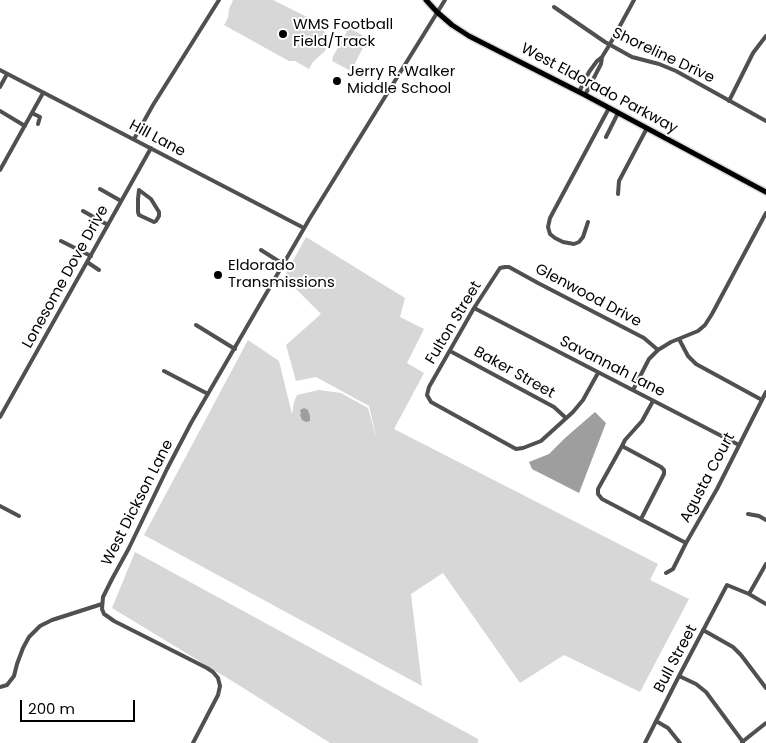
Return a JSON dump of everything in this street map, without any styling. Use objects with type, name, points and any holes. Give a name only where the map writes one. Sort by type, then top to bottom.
[{"type":"main road","name":"West Eldorado Parkway","points":[[426,0],[452,25],[469,36],[586,95],[766,192]]},
{"type":"street","points":[[134,139],[153,105],[219,0]]},
{"type":"street","name":"West Dickson Lane","points":[[102,604],[108,586],[191,423],[304,228],[444,0]]},
{"type":"street","points":[[579,92],[589,72],[610,44],[634,0]]},
{"type":"street","name":"Shoreline Drive","points":[[554,7],[632,57],[659,64],[676,71],[766,121]]},
{"type":"street","points":[[729,101],[753,53],[766,36]]},
{"type":"street","points":[[586,95],[601,64],[602,57]]},
{"type":"street","name":"Hill Lane","points":[[0,70],[304,228]]},
{"type":"street","points":[[0,87],[7,74]]},
{"type":"street","points":[[0,170],[44,93]]},
{"type":"street","points":[[588,222],[583,237],[574,244],[555,238],[550,234],[548,227],[550,218],[609,108]]},
{"type":"street","points":[[0,112],[24,126]]},
{"type":"street","points":[[32,113],[40,117],[38,124]]},
{"type":"street","points":[[606,137],[618,113]]},
{"type":"street","points":[[618,194],[619,181],[647,128]]},
{"type":"street","name":"Lonesome Dove Drive","points":[[0,417],[151,148]]},
{"type":"street","points":[[133,179],[139,190],[151,198],[159,212],[156,221],[154,222],[140,215],[138,212],[139,190]]},
{"type":"street","points":[[100,189],[121,201]]},
{"type":"street","points":[[83,212],[108,225]]},
{"type":"street","points":[[633,390],[649,359],[658,350],[671,342],[698,331],[706,325],[766,212]]},
{"type":"street","points":[[61,241],[91,256]]},
{"type":"street","points":[[260,250],[283,264]]},
{"type":"street","points":[[87,262],[99,270]]},
{"type":"street","name":"Fulton Street","points":[[505,267],[500,268],[474,308],[429,387],[427,396],[431,402],[516,448],[523,448],[541,441],[566,418]]},
{"type":"street","name":"Glenwood Drive","points":[[505,267],[509,267],[644,338],[658,350]]},
{"type":"street","name":"Savannah Lane","points":[[474,308],[739,445]]},
{"type":"street","points":[[196,325],[235,349]]},
{"type":"street","points":[[679,339],[688,356],[696,364],[762,400]]},
{"type":"street","name":"Baker Street","points":[[450,351],[554,407],[566,418]]},
{"type":"street","points":[[164,371],[208,394]]},
{"type":"street","points":[[566,418],[583,400],[598,373]]},
{"type":"street","name":"Agusta Court","points":[[666,573],[673,569],[717,489],[766,392]]},
{"type":"street","points":[[654,401],[642,421],[622,446],[598,489],[598,494],[602,499],[686,543]]},
{"type":"street","points":[[622,446],[664,470],[664,474],[641,519]]},
{"type":"street","points":[[0,506],[19,516]]},
{"type":"street","points":[[748,514],[759,516],[766,520]]},
{"type":"street","points":[[766,564],[749,594],[766,604]]},
{"type":"street","name":"Bull Street","points":[[645,743],[727,585],[749,594]]},
{"type":"street","points":[[0,687],[8,685],[14,676],[17,664],[29,637],[40,626],[52,620],[102,604],[104,614],[114,621],[207,668],[218,678],[220,686],[218,695],[193,743]]},
{"type":"street","points":[[703,630],[733,647],[742,655],[766,688]]},
{"type":"street","points":[[679,676],[696,684],[706,692],[742,742],[766,723]]},
{"type":"street","points":[[656,721],[668,728],[680,743]]},
{"type":"shaded area","name":"WMS Football Field/Track","points":[[233,0],[273,0],[317,22],[324,31],[327,44],[325,51],[313,62],[309,69],[295,61],[289,61],[278,55],[224,25]]},
{"type":"shaded area","points":[[349,28],[368,38],[351,71],[332,61]]},
{"type":"shaded area","points":[[306,237],[405,298],[400,317],[424,329],[407,363],[424,373],[394,429],[658,564],[650,580],[689,599],[640,692],[564,655],[520,683],[443,573],[411,594],[422,686],[144,535],[248,340],[279,361],[292,414],[297,395],[319,390],[341,393],[368,408],[377,440],[369,406],[316,377],[296,381],[286,345],[321,314],[284,277]]},
{"type":"shaded area","points":[[304,408],[308,410],[310,421],[302,420],[300,410]]},
{"type":"shaded area","points":[[595,412],[606,423],[579,493],[532,469],[529,462],[549,454]]},
{"type":"shaded area","points":[[135,552],[478,739],[478,743],[330,743],[112,608]]},
{"type":"place","name":"WMS Football Field/Track","points":[[283,34]]},
{"type":"place","name":"Jerry R. Walker Middle School","points":[[337,81]]},
{"type":"place","name":"Eldorado Transmissions","points":[[218,275]]}]
